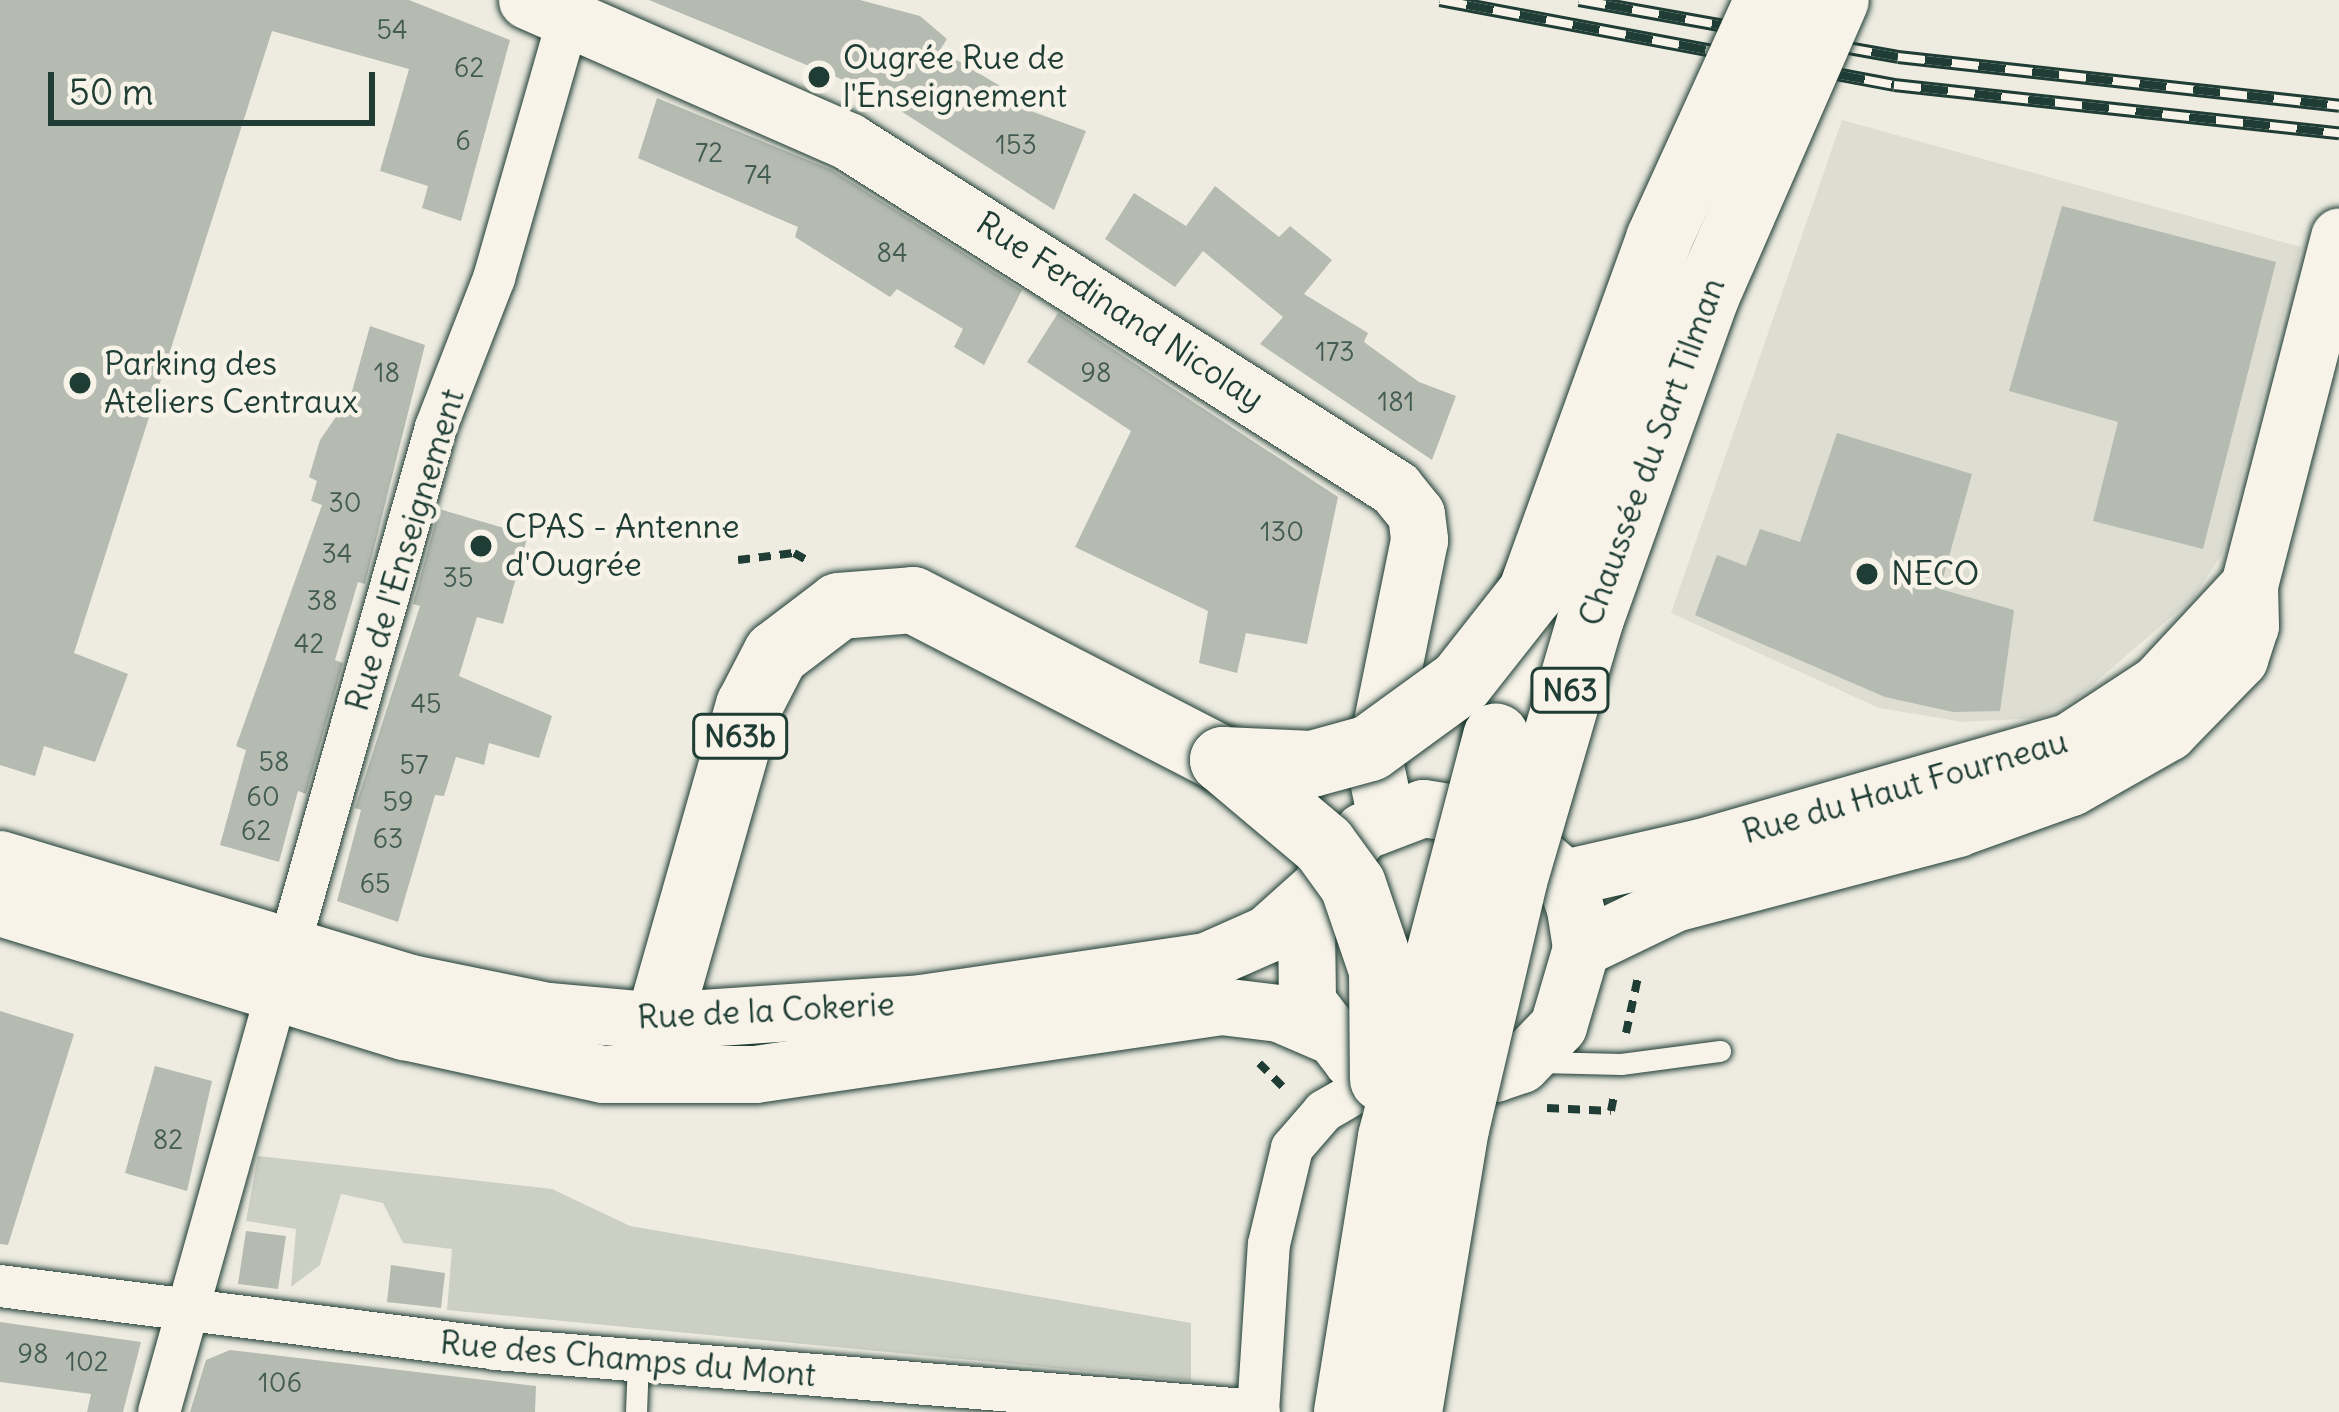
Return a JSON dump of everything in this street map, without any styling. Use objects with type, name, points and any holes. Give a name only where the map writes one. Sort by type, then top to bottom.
[{"type":"highway","name":"Chaussée du Sart Tilman","points":[[1347,1412],[1391,1137],[1531,593],[1660,239],[1768,0]]},
{"type":"highway","name":"Chaussée du Sart Tilman","points":[[1409,1412],[1456,1129],[1514,881],[1590,621],[1706,297],[1836,0]]},
{"type":"highway","points":[[1223,760],[1312,764],[1370,748],[1461,682],[1531,593]]},
{"type":"highway","name":"N63b","points":[[659,1021],[749,706],[776,654],[808,621],[869,600],[913,600],[1223,760]]},
{"type":"highway","points":[[1223,760],[1324,845],[1353,885],[1382,970],[1380,1059],[1391,1137]]},
{"type":"main road","name":"Rue Ferdinand Nicolay","points":[[548,9],[848,141],[1395,488],[1416,514],[1419,540],[1374,761],[1386,818]]},
{"type":"main road","points":[[2248,585],[2339,236]]},
{"type":"main road","name":"Rue du Haut Fourneau","points":[[1564,878],[2068,742],[2158,683],[2248,585]]},
{"type":"main road","name":"Rue du Haut Fourneau","points":[[1581,948],[1631,918],[1957,828],[2127,759],[2168,732],[2239,659],[2250,626],[2248,585]]},
{"type":"main road","points":[[1423,808],[1497,820],[1564,878],[1581,948],[1558,1026],[1521,1064],[1454,1080],[1390,1073],[1352,1060],[1325,1034],[1306,1002],[1302,965],[1314,892],[1363,831],[1386,818],[1423,808]]},
{"type":"main road","name":"Rue de la Cokerie","points":[[0,859],[533,1063],[679,1077],[841,1064],[1222,1006],[1279,1013],[1325,1034]]},
{"type":"main road","name":"Rue de la Cokerie","points":[[0,907],[283,970],[410,983],[548,1011],[659,1021],[922,1003],[1206,962],[1268,934],[1314,892]]},
{"type":"street","name":"Rue de l'Enseignement","points":[[159,1412],[436,427],[494,278],[548,9]]},
{"type":"street","points":[[1258,1411],[1269,1244],[1292,1148],[1324,1111],[1390,1073]]},
{"type":"street","name":"Rue des Champs du Mont","points":[[0,1286],[978,1401],[1258,1411]]},
{"type":"lane","points":[[1521,1064],[1642,1063],[1720,1051]]},
{"type":"lane","points":[[636,1412],[638,1360]]},
{"type":"path","points":[[738,560],[794,553],[832,574]]},
{"type":"path","points":[[1248,1053],[1299,1104]]},
{"type":"shaded area","points":[[1842,120],[2301,247],[2222,554],[2193,598],[2076,699],[2038,718],[1963,722],[1879,708],[1671,613]]},
{"type":"shaded area","points":[[258,1156],[552,1189],[630,1226],[1191,1323],[1191,1381],[447,1310],[452,1249],[403,1243],[383,1203],[341,1194],[320,1265],[291,1287],[296,1229],[246,1221]]},
{"type":"building","name":"Parking des Ateliers Centraux","points":[[0,0],[409,0],[510,40],[461,221],[422,208],[428,186],[380,171],[409,69],[272,31],[74,653],[128,674],[95,762],[44,746],[35,776],[0,765]]},
{"type":"building","points":[[649,0],[860,0],[920,16],[947,39],[940,50],[1020,98],[1017,106],[1086,131],[1054,210],[870,91]]},
{"type":"building","points":[[657,98],[832,170],[1022,290],[984,365],[954,347],[963,329],[897,289],[890,297],[795,237],[798,227],[638,158]]},
{"type":"building","points":[[1215,186],[1279,237],[1290,226],[1332,260],[1304,294],[1368,333],[1364,342],[1419,382],[1456,396],[1432,460],[1260,344],[1283,317],[1203,251],[1175,287],[1105,239],[1134,193],[1186,226]]},
{"type":"building","points":[[2062,206],[2276,262],[2203,549],[2093,521],[2118,422],[2009,391]]},
{"type":"building","points":[[1058,313],[1338,497],[1307,644],[1246,633],[1237,673],[1199,663],[1208,611],[1075,547],[1131,431],[1027,362]]},
{"type":"building","points":[[370,326],[425,345],[365,584],[358,582],[335,660],[343,663],[306,794],[298,791],[279,862],[220,845],[246,750],[236,746],[322,505],[311,501],[317,481],[309,477],[320,440],[351,395]]},
{"type":"building","name":"NECO","points":[[1837,433],[1972,474],[1940,589],[2014,610],[2000,711],[1953,712],[1885,697],[1695,615],[1717,555],[1746,566],[1760,529],[1800,542]]},
{"type":"building","points":[[439,509],[528,535],[503,624],[477,617],[459,676],[552,716],[539,758],[489,743],[484,765],[456,757],[444,796],[435,795],[398,922],[337,901],[361,810],[355,808],[420,606],[413,604]]},
{"type":"building","points":[[0,1011],[74,1034],[8,1245],[0,1244]]},
{"type":"building","points":[[155,1066],[212,1081],[187,1191],[125,1173]]},
{"type":"building","points":[[246,1231],[286,1236],[278,1289],[238,1284]]},
{"type":"building","points":[[391,1265],[445,1273],[441,1308],[387,1302]]},
{"type":"building","points":[[0,1322],[141,1342],[123,1412],[87,1412],[91,1394],[0,1382]]},
{"type":"building","points":[[230,1350],[536,1386],[535,1412],[190,1412],[206,1360]]},
{"type":"railway","points":[[1440,0],[1894,85],[2339,133]]},
{"type":"railway","points":[[1579,0],[1898,57],[2339,106]]},
{"type":"place","name":"Ougrée Rue de l'Enseignement","points":[[819,77]]},
{"type":"place","name":"Parking des Ateliers Centraux","points":[[80,383]]},
{"type":"place","name":"CPAS - Antenne d'Ougrée","points":[[481,546]]},
{"type":"place","name":"NECO","points":[[1867,574]]}]
